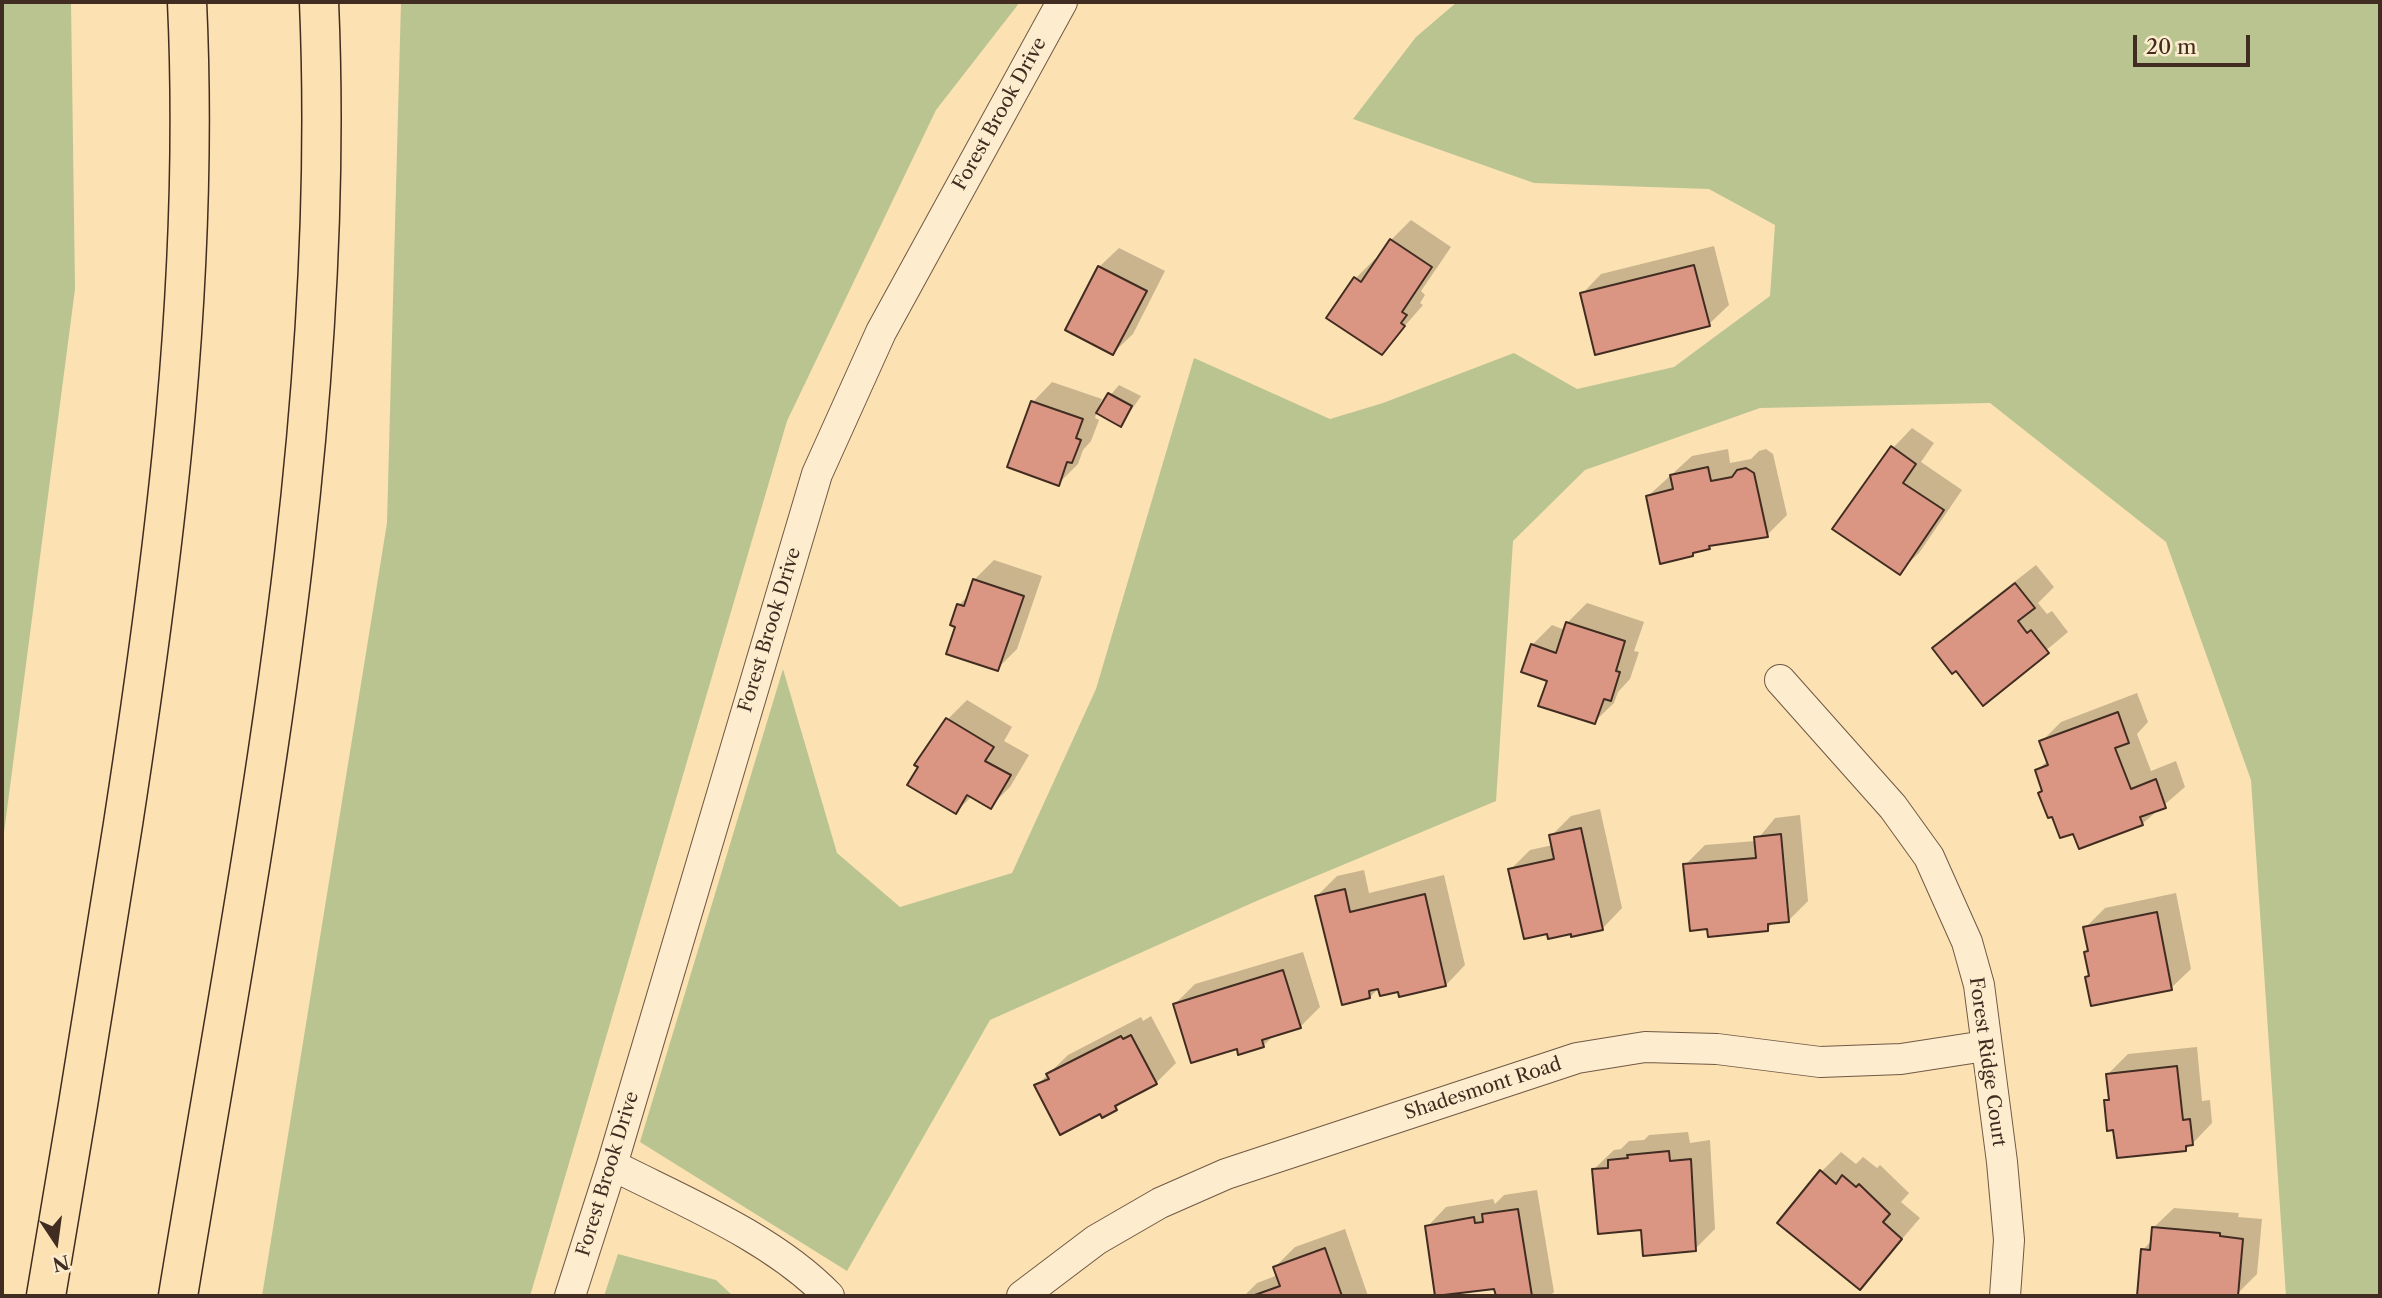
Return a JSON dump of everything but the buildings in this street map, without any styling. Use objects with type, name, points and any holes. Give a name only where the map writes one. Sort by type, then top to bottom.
[{"type":"highway","points":[[46,1296],[152,637],[177,418],[188,256],[191,110],[187,2]]},
{"type":"highway","points":[[178,1296],[269,744],[303,482],[320,284],[319,2]]},
{"type":"street","name":"Forest Brook Drive","points":[[570,1296],[612,1165],[817,474],[881,332],[1062,2]]},
{"type":"street","name":"Forest Ridge Court","points":[[1780,680],[1893,807],[1929,857],[1967,942],[1979,985],[2009,1240],[2005,1296]]},
{"type":"street","name":"Shadesmont Road","points":[[1022,1296],[1096,1240],[1160,1203],[1226,1174],[1577,1058],[1645,1047],[1717,1049],[1820,1062],[1901,1059],[1985,1046]]},
{"type":"street","points":[[612,1165],[734,1228],[786,1262],[829,1296]]},
{"type":"green space","points":[[2,2],[71,2],[75,289],[2,848]]},
{"type":"green space","points":[[401,2],[1020,2],[936,110],[787,421],[530,1296],[262,1296],[387,523]]},
{"type":"green space","points":[[1457,2],[2380,2],[2380,1296],[2286,1296],[2251,780],[2166,542],[1990,403],[1760,408],[1585,470],[1513,541],[1496,801],[1261,899],[990,1020],[847,1271],[640,1142],[783,669],[837,853],[900,907],[1012,873],[1096,689],[1194,358],[1330,419],[1383,403],[1514,353],[1577,389],[1674,367],[1770,296],[1775,225],[1709,189],[1534,183],[1353,119],[1416,37]]},
{"type":"green space","points":[[618,1254],[716,1280],[733,1296],[604,1296]]}]
